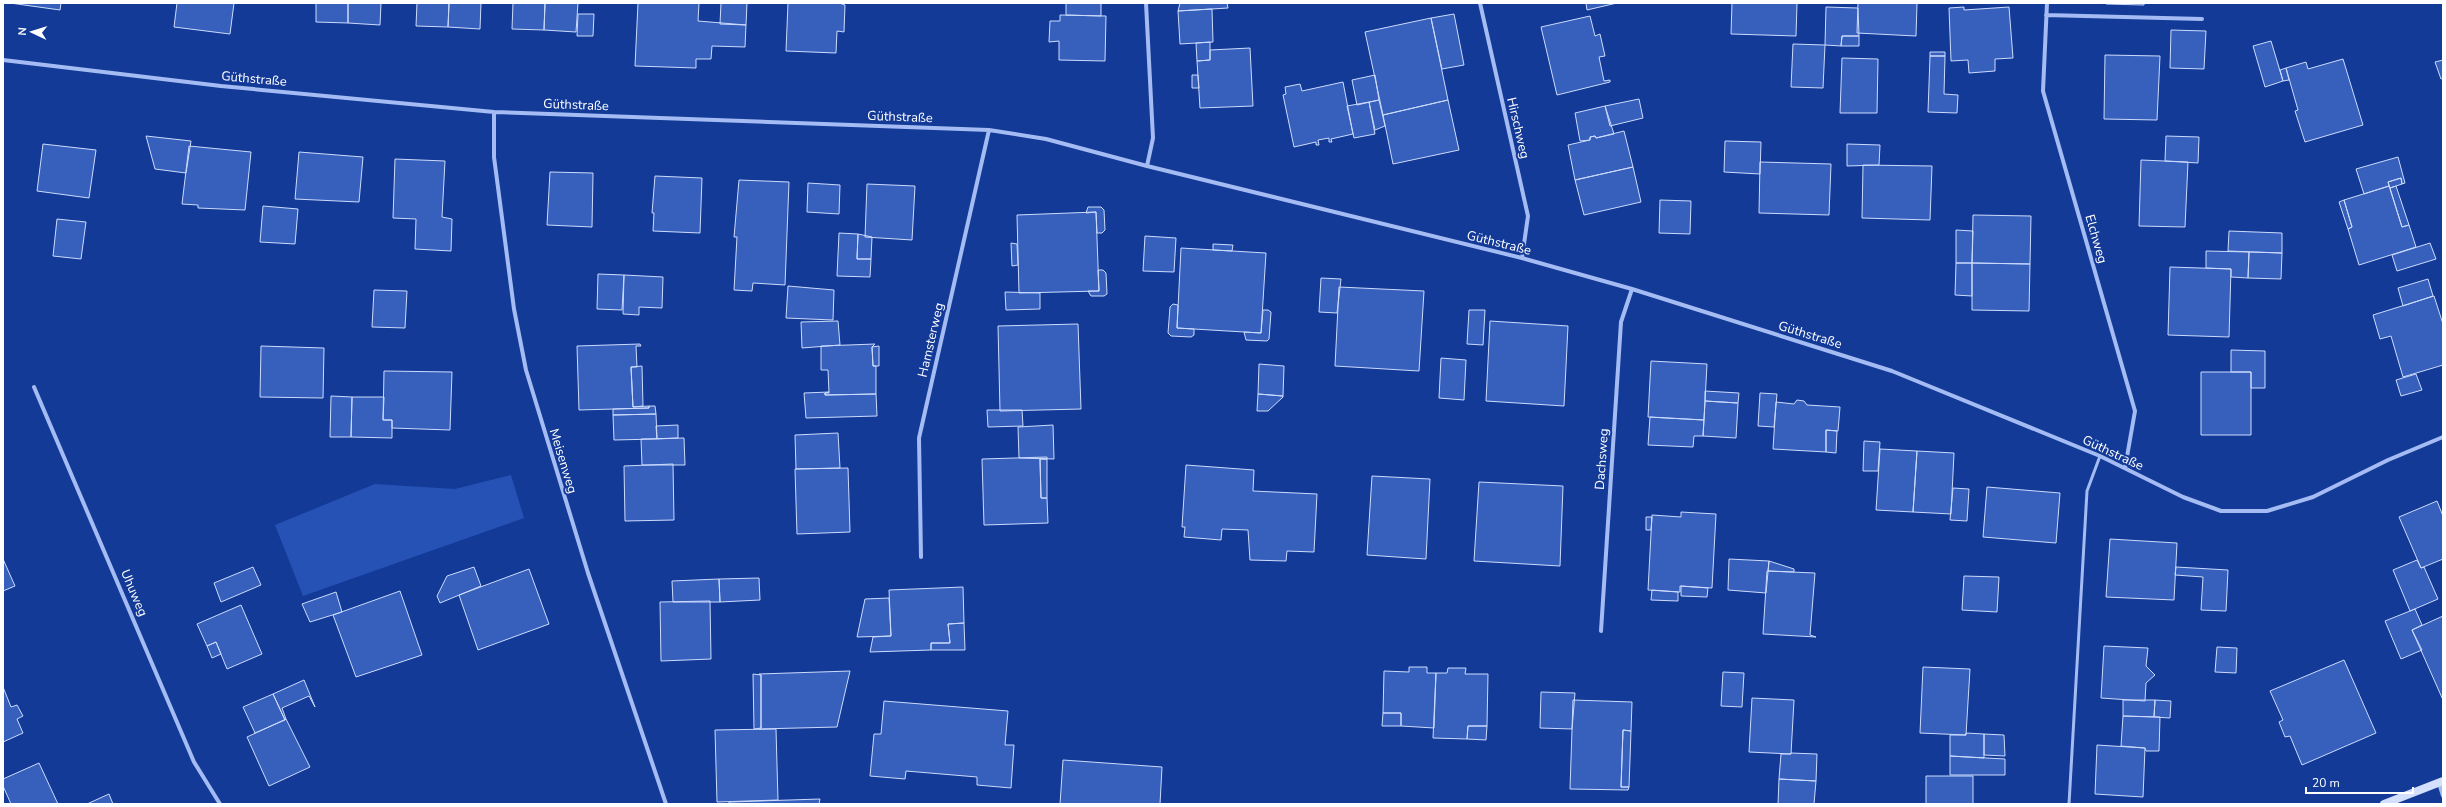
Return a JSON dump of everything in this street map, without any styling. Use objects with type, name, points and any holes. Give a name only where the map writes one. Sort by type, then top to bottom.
[{"type":"street","points":[[1146,3],[1153,138],[1147,166]]},
{"type":"street","name":"Hirschweg","points":[[1480,3],[1528,216],[1522,258]]},
{"type":"street","name":"Elchweg","points":[[2047,3],[2043,91],[2134,411],[2125,468]]},
{"type":"street","points":[[2046,15],[2202,19]]},
{"type":"street","name":"Güthstraße","points":[[3,60],[213,86],[494,112],[989,130],[1046,139],[1147,166],[1522,258],[1632,290],[1892,371],[2100,456],[2183,497],[2221,511],[2267,511],[2313,497],[2388,460],[2443,437]]},
{"type":"street","name":"Meisenweg","points":[[494,112],[495,165],[514,309],[526,370],[588,572],[666,804]]},
{"type":"street","name":"Hamsterweg","points":[[921,557],[919,438],[989,130]]},
{"type":"street","name":"Dachsweg","points":[[1601,631],[1621,322],[1632,290]]},
{"type":"street","name":"Uhuweg","points":[[34,387],[194,762],[220,804]]},
{"type":"street","points":[[2384,804],[2441,782],[2443,796]]},
{"type":"lane","points":[[2069,804],[2087,491],[2100,456]]},
{"type":"shaded area","points":[[511,475],[524,518],[303,596],[275,525],[375,484],[455,489]]},
{"type":"building","points":[[10,3],[61,3],[60,10]]},
{"type":"building","points":[[177,3],[234,3],[230,34],[174,27]]},
{"type":"building","points":[[316,3],[348,3],[348,23],[316,22]]},
{"type":"building","points":[[348,3],[381,3],[380,25],[348,23]]},
{"type":"building","points":[[417,3],[449,3],[448,27],[416,26]]},
{"type":"building","points":[[449,3],[481,3],[480,29],[448,27]]},
{"type":"building","points":[[513,3],[545,3],[544,30],[512,29]]},
{"type":"building","points":[[545,3],[578,3],[576,32],[544,30]]},
{"type":"building","points":[[638,3],[699,3],[698,21],[746,25],[745,47],[712,46],[711,59],[696,59],[696,68],[635,66]]},
{"type":"building","points":[[721,3],[747,3],[746,25],[720,24]]},
{"type":"building","points":[[788,3],[839,3],[845,5],[844,32],[837,31],[836,53],[786,51]]},
{"type":"building","points":[[1066,3],[1101,3],[1101,16],[1066,15]]},
{"type":"building","points":[[1180,3],[1227,3],[1228,8],[1178,11]]},
{"type":"building","points":[[1586,3],[1617,3],[1587,10]]},
{"type":"building","points":[[1732,3],[1797,3],[1796,36],[1731,34]]},
{"type":"building","points":[[1858,3],[1917,3],[1916,36],[1857,33]]},
{"type":"building","points":[[2144,3],[2144,5],[2106,4]]},
{"type":"building","points":[[1826,7],[1858,8],[1859,36],[1842,36],[1841,46],[1825,45]]},
{"type":"building","points":[[1964,7],[1964,10],[2009,7],[2013,58],[1995,59],[1995,71],[1969,73],[1968,60],[1951,61],[1949,8]]},
{"type":"building","points":[[1212,9],[1213,42],[1180,44],[1178,11]]},
{"type":"building","points":[[578,14],[594,14],[593,36],[577,36]]},
{"type":"building","points":[[1454,14],[1464,65],[1442,69],[1431,18]]},
{"type":"building","points":[[1060,15],[1106,16],[1105,61],[1059,60],[1059,41],[1049,42],[1050,21],[1060,21]]},
{"type":"building","points":[[1590,16],[1595,36],[1600,34],[1605,56],[1599,57],[1604,81],[1610,80],[1610,82],[1557,95],[1541,27]]},
{"type":"building","points":[[1431,18],[1448,100],[1383,115],[1365,32]]},
{"type":"building","points":[[2171,30],[2206,31],[2204,69],[2170,68]]},
{"type":"building","points":[[1842,36],[1859,36],[1859,46],[1841,46]]},
{"type":"building","points":[[2271,41],[2283,81],[2265,87],[2253,46]]},
{"type":"building","points":[[1210,42],[1210,60],[1197,61],[1196,43]]},
{"type":"building","points":[[1793,44],[1825,45],[1823,88],[1791,87]]},
{"type":"building","points":[[1250,48],[1253,106],[1200,108],[1197,61],[1210,60],[1210,50]]},
{"type":"building","points":[[1930,52],[1945,52],[1945,56],[1930,56]]},
{"type":"building","points":[[2105,55],[2160,56],[2157,120],[2104,119]]},
{"type":"building","points":[[1930,56],[1945,56],[1944,94],[1958,95],[1957,113],[1928,112]]},
{"type":"building","points":[[1842,58],[1878,59],[1877,113],[1840,113]]},
{"type":"building","points":[[2343,59],[2363,125],[2305,142],[2295,111],[2298,110],[2286,68],[2306,62],[2308,69]]},
{"type":"building","points":[[2443,60],[2443,78],[2441,79],[2435,62]]},
{"type":"building","points":[[2286,68],[2289,80],[2283,81],[2280,70]]},
{"type":"building","points":[[1192,75],[1198,75],[1199,88],[1192,88]]},
{"type":"building","points":[[1375,75],[1379,100],[1357,105],[1352,80]]},
{"type":"building","points":[[1343,82],[1353,134],[1331,139],[1332,142],[1329,142],[1329,138],[1318,140],[1319,145],[1316,145],[1316,142],[1294,147],[1283,95],[1286,94],[1285,87],[1300,84],[1302,91]]},
{"type":"building","points":[[1639,99],[1643,118],[1610,126],[1605,106]]},
{"type":"building","points":[[1379,100],[1385,126],[1375,130],[1369,102]]},
{"type":"building","points":[[1448,100],[1459,150],[1393,164],[1383,115]]},
{"type":"building","points":[[1369,102],[1375,134],[1354,138],[1347,106]]},
{"type":"building","points":[[1605,106],[1614,134],[1596,138],[1595,136],[1590,137],[1590,140],[1580,141],[1575,113]]},
{"type":"building","points":[[1624,131],[1633,167],[1575,180],[1568,145],[1590,140],[1590,137],[1595,136],[1596,138]]},
{"type":"building","points":[[146,136],[191,141],[186,173],[155,169]]},
{"type":"building","points":[[2166,136],[2199,137],[2198,163],[2165,161]]},
{"type":"building","points":[[1725,141],[1761,142],[1760,174],[1724,172]]},
{"type":"building","points":[[43,144],[96,150],[89,198],[37,191]]},
{"type":"building","points":[[1847,144],[1880,145],[1879,165],[1847,166]]},
{"type":"building","points":[[189,146],[251,152],[245,210],[198,208],[198,205],[182,204]]},
{"type":"building","points":[[299,152],[363,157],[359,202],[295,199]]},
{"type":"building","points":[[2398,157],[2405,183],[2402,184],[2401,178],[2388,182],[2389,186],[2364,194],[2356,169]]},
{"type":"building","points":[[395,159],[445,161],[442,217],[452,219],[451,251],[415,249],[416,219],[393,218]]},
{"type":"building","points":[[2141,160],[2188,162],[2185,227],[2139,226]]},
{"type":"building","points":[[1760,162],[1831,164],[1829,215],[1759,213]]},
{"type":"building","points":[[1863,165],[1932,166],[1930,220],[1862,218]]},
{"type":"building","points":[[1633,167],[1641,202],[1584,215],[1575,180]]},
{"type":"building","points":[[550,172],[593,173],[592,227],[547,225]]},
{"type":"building","points":[[655,176],[702,178],[700,233],[653,231],[654,213],[652,213]]},
{"type":"building","points":[[2401,178],[2402,184],[2390,188],[2388,182]]},
{"type":"building","points":[[739,180],[789,182],[785,285],[753,283],[752,291],[734,290],[737,237],[734,237]]},
{"type":"building","points":[[808,183],[840,185],[839,214],[807,212]]},
{"type":"building","points":[[867,184],[915,186],[912,240],[865,237]]},
{"type":"building","points":[[2389,186],[2402,227],[2409,225],[2416,247],[2359,265],[2348,229],[2352,227],[2344,200]]},
{"type":"building","points":[[2396,186],[2409,225],[2402,227],[2390,188]]},
{"type":"building","points":[[1660,200],[1691,201],[1690,234],[1659,233]]},
{"type":"building","points":[[2344,200],[2352,227],[2348,229],[2339,202]]},
{"type":"building","points":[[263,206],[298,209],[295,244],[260,242]]},
{"type":"building","points":[[1088,207],[1101,207],[1104,210],[1105,230],[1102,233],[1097,233],[1096,212],[1086,213]]},
{"type":"building","points":[[1096,212],[1099,291],[1019,293],[1017,215]]},
{"type":"building","points":[[1973,215],[2031,216],[2030,264],[1972,263]]},
{"type":"building","points":[[57,219],[86,222],[81,259],[53,256]]},
{"type":"building","points":[[1956,230],[1973,231],[1972,263],[1956,263]]},
{"type":"building","points":[[2229,231],[2282,233],[2282,253],[2228,251]]},
{"type":"building","points":[[839,233],[858,234],[857,259],[871,259],[870,277],[837,276]]},
{"type":"building","points":[[858,234],[872,237],[871,259],[857,259]]},
{"type":"building","points":[[1145,236],[1176,238],[1174,272],[1143,271]]},
{"type":"building","points":[[1011,243],[1017,244],[1018,265],[1012,266]]},
{"type":"building","points":[[2430,243],[2436,259],[2397,271],[2392,255]]},
{"type":"building","points":[[1213,244],[1233,245],[1232,251],[1213,250]]},
{"type":"building","points":[[1181,248],[1266,253],[1261,333],[1177,328]]},
{"type":"building","points":[[2206,251],[2249,252],[2248,278],[2231,277],[2231,269],[2206,268]]},
{"type":"building","points":[[2249,252],[2282,253],[2281,279],[2248,278]]},
{"type":"building","points":[[1956,263],[1972,263],[1972,296],[1955,295]]},
{"type":"building","points":[[1972,263],[2030,264],[2029,311],[1972,310]]},
{"type":"building","points":[[2170,267],[2231,269],[2229,337],[2168,335]]},
{"type":"building","points":[[1098,270],[1103,270],[1106,273],[1107,294],[1104,296],[1091,296],[1088,291],[1099,291]]},
{"type":"building","points":[[598,274],[624,275],[622,310],[597,309]]},
{"type":"building","points":[[624,275],[663,277],[662,308],[639,307],[639,315],[623,314]]},
{"type":"building","points":[[1321,278],[1341,279],[1337,313],[1319,312]]},
{"type":"building","points":[[2428,279],[2433,296],[2403,306],[2398,288]]},
{"type":"building","points":[[788,286],[834,290],[833,320],[786,318]]},
{"type":"building","points":[[1339,287],[1424,291],[1419,371],[1335,366]]},
{"type":"building","points":[[374,290],[407,291],[405,328],[372,327]]},
{"type":"building","points":[[1005,292],[1040,293],[1040,309],[1006,310]]},
{"type":"building","points":[[2434,296],[2443,324],[2443,365],[2403,377],[2391,336],[2380,339],[2373,315]]},
{"type":"building","points":[[1173,304],[1178,305],[1177,328],[1194,329],[1194,335],[1191,337],[1171,336],[1168,333],[1170,307]]},
{"type":"building","points":[[1263,310],[1268,310],[1271,312],[1269,339],[1267,341],[1246,340],[1244,332],[1261,333]]},
{"type":"building","points":[[1469,310],[1485,310],[1483,345],[1467,344]]},
{"type":"building","points":[[838,321],[840,345],[802,348],[801,322]]},
{"type":"building","points":[[1490,321],[1568,326],[1564,406],[1486,401]]},
{"type":"building","points":[[1078,324],[1081,409],[1000,411],[998,326]]},
{"type":"building","points":[[640,344],[641,346],[636,346],[637,367],[631,367],[633,407],[649,406],[649,408],[579,410],[577,346]]},
{"type":"building","points":[[875,344],[872,347],[873,366],[876,366],[876,394],[825,395],[825,393],[829,393],[828,370],[821,370],[821,346]]},
{"type":"building","points":[[261,346],[324,348],[323,398],[260,397]]},
{"type":"building","points":[[879,346],[879,366],[873,366],[872,347]]},
{"type":"building","points":[[2231,350],[2265,351],[2265,388],[2251,388],[2251,372],[2231,372]]},
{"type":"building","points":[[1441,358],[1466,360],[1464,400],[1439,398]]},
{"type":"building","points":[[1651,361],[1707,364],[1704,420],[1648,417]]},
{"type":"building","points":[[1259,364],[1284,366],[1283,396],[1258,394]]},
{"type":"building","points":[[642,366],[643,406],[633,407],[631,367]]},
{"type":"building","points":[[384,371],[452,372],[450,430],[392,428],[392,420],[383,420]]},
{"type":"building","points":[[2201,372],[2251,372],[2251,435],[2201,435]]},
{"type":"building","points":[[2416,374],[2422,390],[2401,396],[2396,380]]},
{"type":"building","points":[[1705,391],[1739,393],[1738,403],[1705,401]]},
{"type":"building","points":[[829,392],[825,393],[825,395],[876,394],[877,416],[806,418],[804,393]]},
{"type":"building","points":[[1760,393],[1777,394],[1774,427],[1758,426]]},
{"type":"building","points":[[1258,394],[1283,397],[1268,411],[1257,411]]},
{"type":"building","points":[[331,396],[352,397],[351,437],[330,437]]},
{"type":"building","points":[[352,397],[384,397],[383,420],[392,420],[392,438],[351,437]]},
{"type":"building","points":[[1797,400],[1804,401],[1807,405],[1840,407],[1838,431],[1826,430],[1826,452],[1773,449],[1776,402],[1794,404]]},
{"type":"building","points":[[1705,401],[1738,403],[1736,438],[1703,436]]},
{"type":"building","points":[[649,406],[655,406],[656,414],[613,415],[613,409],[649,408]]},
{"type":"building","points":[[987,410],[1022,410],[1023,426],[988,427]]},
{"type":"building","points":[[656,414],[657,439],[614,440],[613,415]]},
{"type":"building","points":[[1650,417],[1704,420],[1703,436],[1694,436],[1693,447],[1648,445]]},
{"type":"building","points":[[678,425],[678,438],[657,439],[656,426]]},
{"type":"building","points":[[1053,425],[1054,459],[1019,458],[1018,427]]},
{"type":"building","points":[[1826,430],[1837,431],[1836,453],[1826,452]]},
{"type":"building","points":[[838,433],[840,468],[796,469],[795,435]]},
{"type":"building","points":[[684,438],[685,465],[642,465],[641,439]]},
{"type":"building","points":[[1864,441],[1880,442],[1878,471],[1863,471]]},
{"type":"building","points":[[1880,449],[1917,451],[1913,512],[1876,510]]},
{"type":"building","points":[[1917,451],[1954,453],[1951,514],[1913,512]]},
{"type":"building","points":[[1047,457],[1047,459],[1040,459],[1041,498],[1047,498],[1048,523],[984,525],[982,459]]},
{"type":"building","points":[[1040,459],[1047,459],[1047,498],[1041,498]]},
{"type":"building","points":[[673,464],[674,520],[625,521],[624,466]]},
{"type":"building","points":[[1186,465],[1254,470],[1253,491],[1317,494],[1314,552],[1287,551],[1286,561],[1250,560],[1248,530],[1222,529],[1221,540],[1184,537],[1185,527],[1182,527]]},
{"type":"building","points":[[848,468],[850,532],[797,534],[795,469]]},
{"type":"building","points":[[1372,476],[1430,479],[1426,559],[1367,555]]},
{"type":"building","points":[[1479,482],[1563,486],[1560,566],[1474,561]]},
{"type":"building","points":[[1987,487],[2060,493],[2056,543],[1983,537]]},
{"type":"building","points":[[1953,488],[1969,489],[1967,521],[1950,520]]},
{"type":"building","points":[[2437,501],[2443,516],[2443,559],[2421,568],[2399,517]]},
{"type":"building","points":[[1681,512],[1716,514],[1712,588],[1680,586],[1680,592],[1648,590],[1652,515],[1681,517]]},
{"type":"building","points":[[1646,517],[1652,517],[1651,530],[1646,530]]},
{"type":"building","points":[[2110,539],[2177,543],[2174,600],[2106,597]]},
{"type":"building","points":[[3,559],[15,586],[3,591]]},
{"type":"building","points":[[1729,559],[1769,561],[1766,593],[1728,590]]},
{"type":"building","points":[[2417,560],[2421,568],[2424,567],[2438,599],[2410,611],[2393,570]]},
{"type":"building","points":[[1769,561],[1794,569],[1794,572],[1768,571]]},
{"type":"building","points":[[253,567],[261,585],[221,602],[214,583]]},
{"type":"building","points":[[474,567],[481,586],[440,603],[437,596],[447,576]]},
{"type":"building","points":[[2176,567],[2228,570],[2226,611],[2201,610],[2203,577],[2175,575]]},
{"type":"building","points":[[529,569],[549,624],[478,650],[459,595]]},
{"type":"building","points":[[1767,571],[1815,573],[1810,635],[1816,637],[1763,634]]},
{"type":"building","points":[[1964,576],[1999,577],[1997,612],[1962,610]]},
{"type":"building","points":[[759,578],[760,600],[720,602],[719,579]]},
{"type":"building","points":[[719,579],[720,602],[673,602],[672,581]]},
{"type":"building","points":[[1681,586],[1708,588],[1707,597],[1681,596]]},
{"type":"building","points":[[963,587],[964,623],[948,624],[950,643],[931,643],[931,650],[870,652],[873,637],[891,636],[889,590]]},
{"type":"building","points":[[1652,590],[1678,592],[1678,601],[1651,600]]},
{"type":"building","points":[[400,591],[422,655],[356,677],[333,615]]},
{"type":"building","points":[[336,592],[342,612],[310,622],[302,604]]},
{"type":"building","points":[[889,598],[891,636],[857,637],[865,599]]},
{"type":"building","points":[[710,601],[711,659],[661,661],[660,602]]},
{"type":"building","points":[[241,605],[262,654],[227,669],[216,642],[207,646],[197,624]]},
{"type":"building","points":[[2415,609],[2422,625],[2412,630],[2422,650],[2401,659],[2385,621]]},
{"type":"building","points":[[2443,616],[2443,700],[2412,630]]},
{"type":"building","points":[[964,623],[965,650],[931,650],[931,643],[950,643],[948,624]]},
{"type":"building","points":[[216,642],[221,654],[212,658],[207,646]]},
{"type":"building","points":[[2104,646],[2148,648],[2146,666],[2155,675],[2146,683],[2145,701],[2101,698]]},
{"type":"building","points":[[2217,647],[2237,648],[2236,673],[2215,672]]},
{"type":"building","points":[[2344,660],[2376,733],[2302,765],[2290,736],[2285,737],[2279,722],[2283,720],[2270,691]]},
{"type":"building","points":[[1409,667],[1427,667],[1427,673],[1436,673],[1434,728],[1401,726],[1401,713],[1383,713],[1384,671],[1409,672]]},
{"type":"building","points":[[1923,667],[1970,669],[1966,735],[1920,733]]},
{"type":"building","points":[[1448,668],[1466,668],[1465,674],[1488,674],[1487,726],[1468,726],[1467,739],[1433,738],[1436,673],[1447,673]]},
{"type":"building","points":[[850,671],[837,727],[759,729],[761,728],[761,675],[759,674]]},
{"type":"building","points":[[1723,672],[1744,673],[1742,707],[1721,706]]},
{"type":"building","points":[[753,674],[761,675],[761,728],[754,729]]},
{"type":"building","points":[[304,680],[315,707],[309,696],[282,708],[286,719],[285,720],[273,694]]},
{"type":"building","points":[[3,687],[11,707],[17,705],[23,716],[17,719],[23,733],[3,742]]},
{"type":"building","points":[[1541,692],[1575,693],[1572,729],[1540,728]]},
{"type":"building","points":[[273,694],[285,720],[255,733],[243,707]]},
{"type":"building","points":[[1752,698],[1794,700],[1791,754],[1749,752]]},
{"type":"building","points":[[1573,700],[1632,702],[1631,731],[1623,730],[1621,787],[1629,787],[1628,790],[1570,789]]},
{"type":"building","points":[[2123,700],[2155,700],[2154,717],[2123,716]]},
{"type":"building","points":[[2155,700],[2171,701],[2170,718],[2154,717]]},
{"type":"building","points":[[884,701],[1008,711],[1005,745],[1014,745],[1011,788],[977,785],[977,777],[906,771],[905,779],[870,776],[874,734],[881,734]]},
{"type":"building","points":[[1383,713],[1401,713],[1401,726],[1382,726]]},
{"type":"building","points":[[2123,716],[2160,717],[2159,751],[2146,751],[2145,748],[2121,746]]},
{"type":"building","points":[[286,719],[310,767],[269,786],[247,737]]},
{"type":"building","points":[[1468,726],[1487,726],[1486,740],[1467,739]]},
{"type":"building","points":[[776,729],[778,800],[717,802],[715,730]]},
{"type":"building","points":[[1623,730],[1631,731],[1629,787],[1621,787]]},
{"type":"building","points":[[1966,733],[1984,734],[1984,758],[1950,756],[1950,735],[1966,735]]},
{"type":"building","points":[[1984,734],[2004,735],[2005,756],[1984,755]]},
{"type":"building","points":[[2097,745],[2145,748],[2143,797],[2095,794]]},
{"type":"building","points":[[1781,754],[1817,754],[1816,781],[1779,779]]},
{"type":"building","points":[[1950,756],[2005,759],[2005,775],[1950,775]]},
{"type":"building","points":[[1063,760],[1162,767],[1160,804],[1060,804]]},
{"type":"building","points":[[39,763],[58,804],[11,804],[3,786],[3,779]]},
{"type":"building","points":[[1926,776],[1973,776],[1973,804],[1926,804]]},
{"type":"building","points":[[1779,779],[1816,781],[1814,804],[1778,804]]},
{"type":"building","points":[[109,794],[113,804],[87,804]]},
{"type":"building","points":[[820,799],[819,804],[729,804],[729,802]]}]
